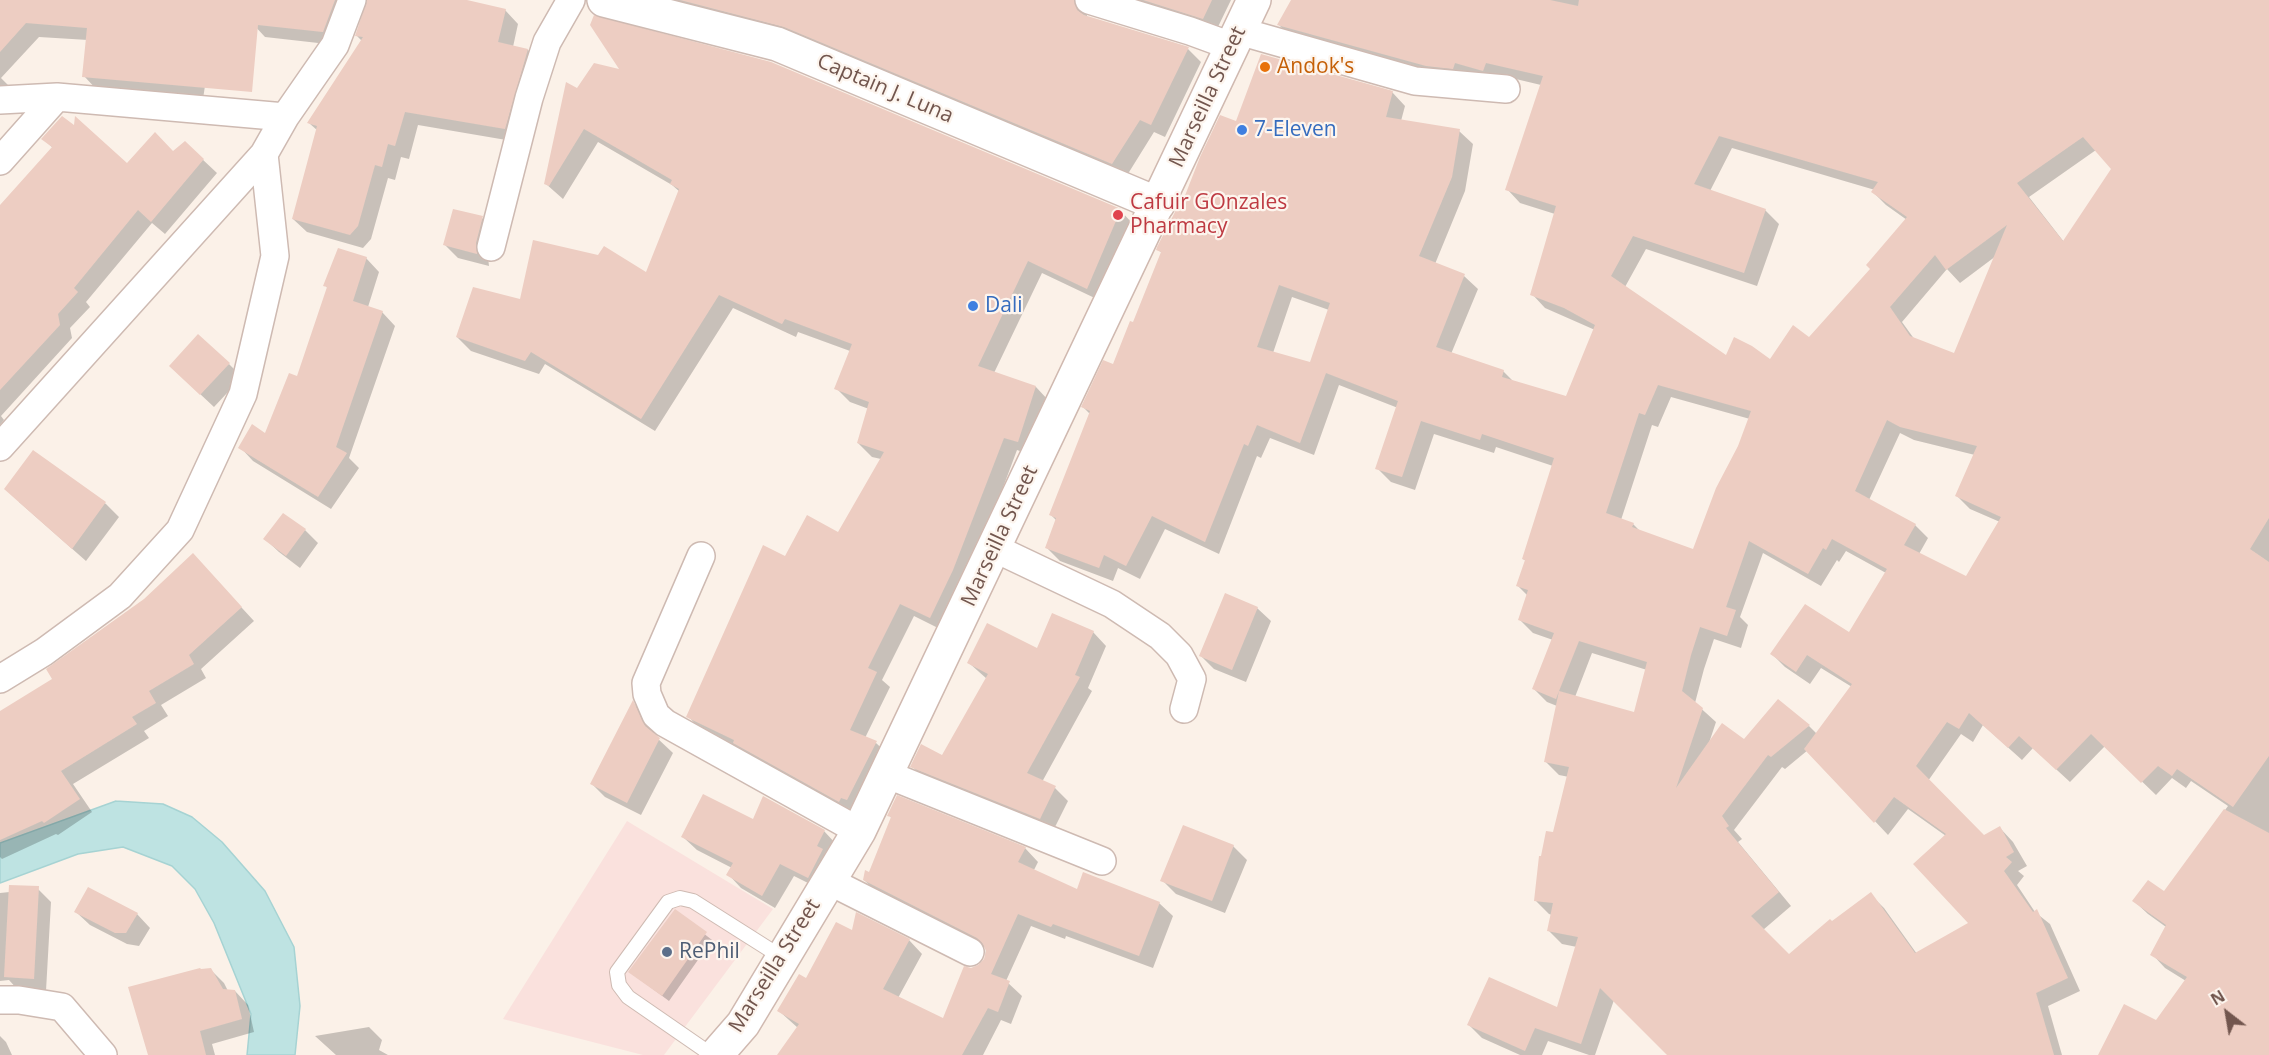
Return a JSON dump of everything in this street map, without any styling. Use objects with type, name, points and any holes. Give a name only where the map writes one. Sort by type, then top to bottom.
[{"type":"main road","name":"Captain J. Luna","points":[[604,0],[777,44],[1158,204]]},
{"type":"main road","name":"Marseilla Street","points":[[714,1055],[743,1024],[859,831],[1254,0]]},
{"type":"street","points":[[0,447],[264,154],[285,117],[335,45],[352,0]]},
{"type":"street","points":[[491,247],[529,98],[547,42],[571,0]]},
{"type":"street","points":[[1089,0],[1190,31],[1235,39],[1414,81],[1506,89]]},
{"type":"street","points":[[0,100],[57,98],[285,117]]},
{"type":"street","points":[[0,161],[57,98]]},
{"type":"street","points":[[0,678],[44,652],[120,596],[180,530],[243,394],[275,256],[264,154]]},
{"type":"street","points":[[994,548],[1112,604],[1160,636],[1179,655],[1192,679],[1184,709]]},
{"type":"street","points":[[701,555],[646,683],[647,694],[656,715],[665,723],[859,831]]},
{"type":"street","points":[[886,774],[1102,861]]},
{"type":"street","points":[[829,881],[970,952]]},
{"type":"street","points":[[0,1000],[19,1000],[62,1007],[103,1055]]},
{"type":"lane","points":[[714,1055],[628,997],[619,985],[617,972],[668,902],[680,898],[693,901],[783,957]]},
{"type":"shaded area","points":[[627,821],[773,909],[664,1055],[643,1055],[503,1019]]},
{"type":"water","points":[[116,801],[163,804],[192,817],[222,842],[265,891],[294,947],[300,1006],[295,1055],[247,1055],[251,1014],[214,923],[195,889],[172,866],[123,847],[78,854],[0,883],[0,843]]},
{"type":"building","points":[[0,0],[335,0],[323,32],[258,25],[252,92],[82,77],[87,28],[26,23],[0,52]]},
{"type":"building","points":[[367,0],[467,0],[506,9],[498,42],[528,49],[505,129],[405,112],[395,146],[388,144],[382,167],[375,165],[358,226],[350,235],[292,219],[317,126],[307,123],[363,37],[355,36]]},
{"type":"building","points":[[680,0],[1074,0],[1077,10],[1084,15],[1189,47],[1151,125],[1140,120],[1112,164],[784,27]]},
{"type":"building","points":[[1143,0],[1212,0],[1203,19]]},
{"type":"building","points":[[1291,0],[1550,0],[1578,6],[1579,0],[2269,0],[2269,518],[2250,549],[2269,562],[2269,756],[2233,807],[2177,769],[2172,776],[2158,766],[2141,783],[2091,734],[2056,770],[2019,736],[2008,748],[1969,713],[1959,729],[1947,722],[1916,766],[1984,835],[2000,826],[2014,852],[2006,857],[2012,862],[2004,871],[2033,912],[2037,909],[2068,978],[2036,993],[2054,1055],[1667,1055],[1600,988],[1581,1044],[1535,1028],[1525,1051],[1467,1025],[1489,977],[1557,1007],[1578,937],[1547,931],[1553,903],[1534,901],[1539,856],[1541,856],[1546,831],[1553,832],[1569,767],[1544,762],[1559,691],[1556,699],[1532,689],[1554,633],[1518,620],[1528,590],[1516,586],[1525,560],[1522,559],[1554,458],[1482,434],[1480,440],[1421,421],[1402,477],[1375,469],[1398,401],[1326,373],[1300,443],[1257,425],[1248,446],[1244,444],[1205,542],[1152,516],[1126,566],[1104,555],[1099,568],[1045,548],[1056,518],[1049,515],[1090,411],[1081,407],[1103,360],[1113,364],[1130,321],[1133,322],[1161,252],[1156,250],[1157,247],[1176,210],[1179,211],[1200,157],[1220,115],[1236,121],[1261,54],[1393,91],[1386,117],[1460,129],[1452,177],[1419,256],[1465,274],[1436,347],[1504,370],[1502,377],[1566,396],[1595,325],[1564,308],[1530,295],[1556,206],[1505,190],[1543,76],[1486,63],[1483,71],[1455,63],[1453,69],[1426,66],[1277,25]],"holes":[[[1719,136],[1878,182],[1871,192],[1907,217],[1866,265],[1870,269],[1809,337],[1793,325],[1770,359],[1734,337],[1726,355],[1611,276],[1633,236],[1744,273],[1766,209],[1694,184]],[[2083,137],[2111,169],[2063,241],[2017,183]],[[2007,225],[1954,353],[1910,336],[1890,307],[1935,255],[1946,270]],[[1279,285],[1330,303],[1310,362],[1257,347]],[[1658,385],[1751,411],[1738,446],[1716,488],[1693,549],[1632,527],[1634,523],[1606,513],[1639,413],[1645,415]],[[1887,420],[1900,427],[1977,446],[1955,496],[2001,517],[1966,576],[1904,545],[1916,524],[1855,491]],[[1832,539],[1887,569],[1849,632],[1805,604],[1770,654],[1796,672],[1807,655],[1852,684],[1804,749],[1874,823],[1894,797],[1946,834],[1913,864],[1968,923],[1915,953],[1871,892],[1832,921],[1830,919],[1789,954],[1751,916],[1779,892],[1726,828],[1729,826],[1722,816],[1768,755],[1771,757],[1810,725],[1778,699],[1744,739],[1722,723],[1676,788],[1703,708],[1682,691],[1691,655],[1700,627],[1727,636],[1736,610],[1726,607],[1749,541],[1808,574],[1823,548],[1826,550]],[[1579,641],[1647,662],[1634,712],[1559,691]]]},
{"type":"building","points":[[594,15],[771,62],[1121,209],[1087,289],[1028,261],[978,366],[1036,386],[1018,442],[1004,438],[953,570],[930,618],[900,604],[868,668],[877,672],[850,730],[877,741],[847,800],[841,798],[839,802],[733,743],[734,740],[686,717],[763,545],[785,556],[807,515],[838,532],[884,452],[857,443],[869,402],[834,389],[852,344],[785,319],[782,324],[719,295],[641,419],[531,352],[525,361],[456,337],[473,287],[520,299],[533,240],[598,255],[604,246],[646,272],[679,189],[670,184],[672,180],[584,129],[549,186],[544,184],[566,82],[577,88],[594,63],[619,69],[590,25]]},
{"type":"building","points":[[62,116],[74,125],[75,116],[127,163],[155,132],[173,151],[185,141],[204,159],[151,222],[138,210],[74,288],[78,292],[58,314],[60,325],[0,390],[0,205],[52,147],[41,139]]},
{"type":"building","points":[[453,209],[483,216],[476,243],[477,254],[443,245]]},
{"type":"building","points":[[338,248],[367,257],[353,301],[383,311],[336,447],[347,453],[318,497],[238,448],[252,424],[265,433],[289,373],[297,376],[327,287],[323,286]]},
{"type":"building","points":[[198,334],[230,363],[200,395],[169,366]]},
{"type":"building","points":[[33,450],[106,502],[72,549],[4,489]]},
{"type":"building","points":[[283,513],[306,529],[286,556],[263,539]]},
{"type":"building","points":[[193,553],[242,607],[189,655],[194,664],[149,691],[156,703],[132,717],[137,724],[61,771],[80,799],[44,823],[42,821],[0,840],[0,711],[52,679],[46,669],[144,599]]},
{"type":"building","points":[[1225,593],[1258,607],[1232,670],[1199,656]]},
{"type":"building","points":[[1052,613],[1094,631],[1075,675],[1080,677],[1027,773],[1056,786],[1040,819],[910,767],[921,744],[942,755],[988,674],[967,663],[987,623],[1037,648]]},
{"type":"building","points":[[633,700],[645,726],[660,738],[627,803],[590,784]]},
{"type":"building","points":[[703,794],[753,819],[763,796],[825,830],[817,846],[823,849],[808,878],[780,864],[762,896],[726,875],[733,863],[681,837]]},
{"type":"building","points":[[897,795],[1026,847],[1018,862],[1077,889],[1083,872],[1160,902],[1139,956],[1053,924],[1051,927],[1018,914],[991,974],[1010,981],[998,1012],[988,1008],[962,1055],[777,1055],[799,1024],[777,1011],[799,974],[806,978],[836,922],[852,930],[856,912],[910,939],[883,989],[943,1018],[964,966],[971,968],[984,959],[986,951],[977,938],[863,880],[865,870],[869,872],[891,817],[887,816]]},
{"type":"building","points":[[2224,809],[2269,833],[2269,1055],[2098,1055],[2124,1004],[2156,1020],[2187,977],[2150,955],[2166,925],[2132,901],[2148,880],[2164,891]]},
{"type":"building","points":[[1183,825],[1234,845],[1212,901],[1160,881]]},
{"type":"building","points":[[9,885],[39,886],[34,979],[4,977]]},
{"type":"building","points":[[88,887],[138,913],[126,933],[115,933],[74,912]]},
{"type":"building","name":"RePhil","points":[[675,909],[707,932],[662,996],[628,972]]},
{"type":"building","points":[[200,968],[211,968],[223,989],[235,990],[242,1019],[200,1031],[206,1055],[148,1055],[128,987]]},
{"type":"place","name":"Andok's","points":[[1265,67]]},
{"type":"place","name":"7-Eleven","points":[[1242,130]]},
{"type":"place","name":"Cafuir GOnzales Pharmacy","points":[[1118,215]]},
{"type":"place","name":"Dali","points":[[973,306]]},
{"type":"place","name":"RePhil","points":[[667,952]]}]
